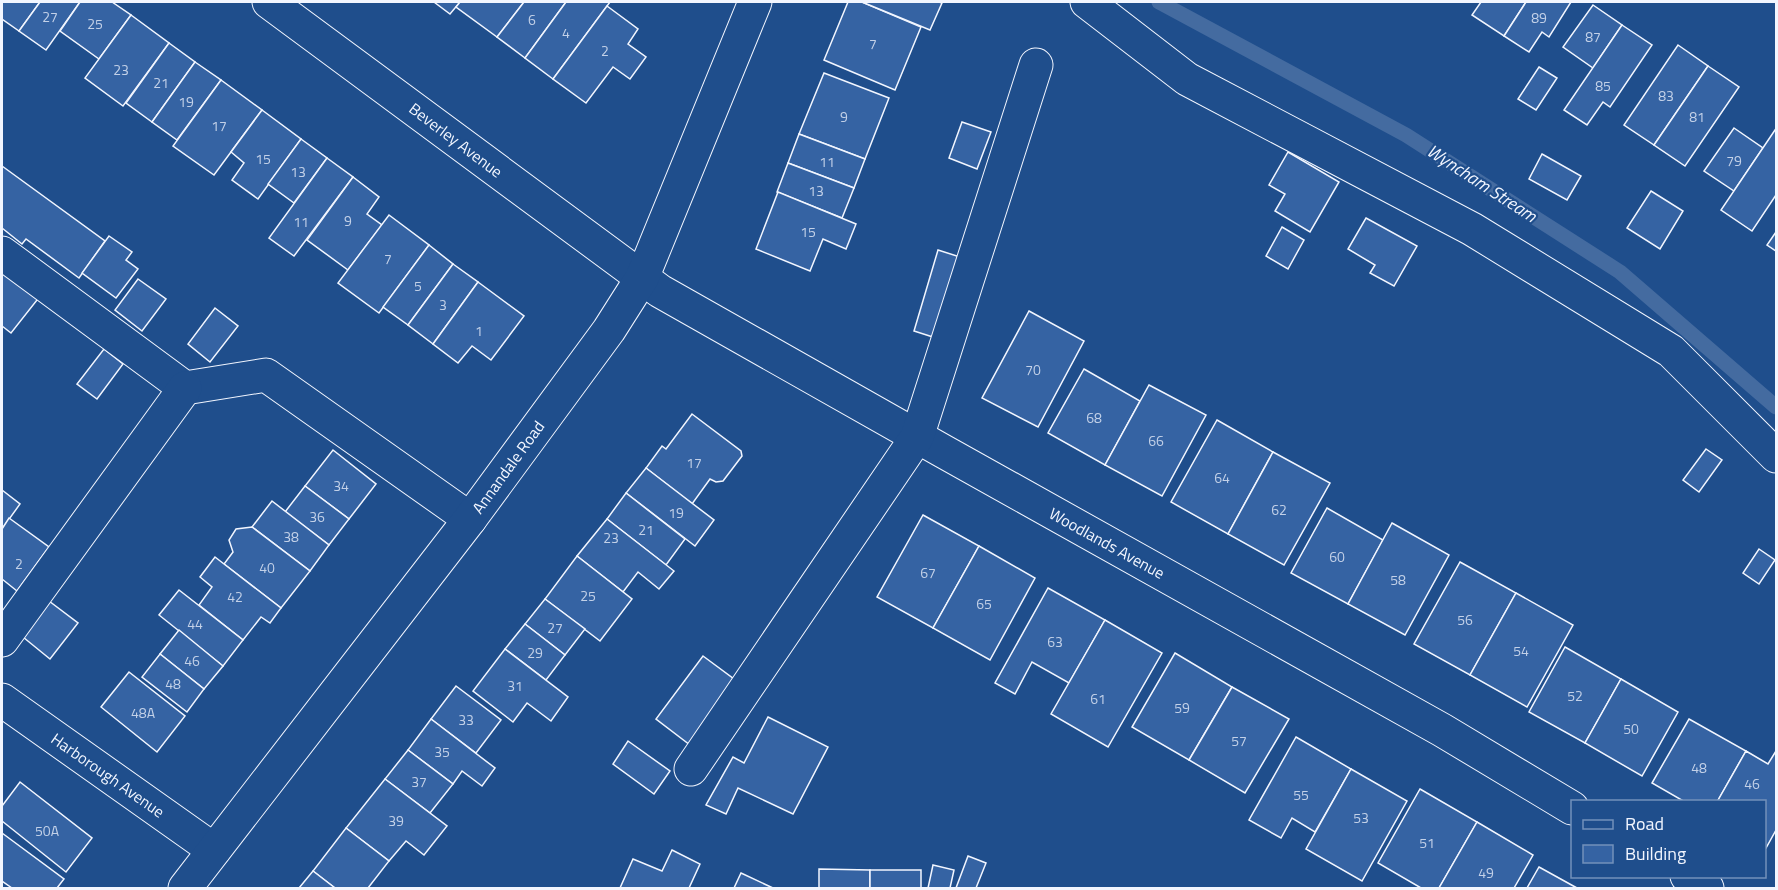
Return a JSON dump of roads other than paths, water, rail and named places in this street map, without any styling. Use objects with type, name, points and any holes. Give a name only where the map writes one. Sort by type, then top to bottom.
[{"type":"street","name":"Beverley Avenue","points":[[269,2],[642,278]]},
{"type":"street","name":"Annandale Road","points":[[185,888],[470,519],[609,330],[642,278],[755,2]]},
{"type":"street","points":[[1086,2],[1187,79],[1472,229],[1671,351],[1776,456]]},
{"type":"street","points":[[691,769],[917,437],[1036,65]]},
{"type":"street","points":[[2,253],[185,388]]},
{"type":"street","name":"Woodlands Avenue","points":[[642,278],[660,291],[917,437],[1442,730],[1571,807]]},
{"type":"street","points":[[2,640],[185,388],[266,375],[470,519]]},
{"type":"street","name":"Harborough Avenue","points":[[2,700],[214,850]]},
{"type":"street","points":[[1690,878],[1707,888]]},
{"type":"waterway","name":"Wyncham Stream","points":[[1159,2],[1406,135],[1620,272],[1776,407]]}]
